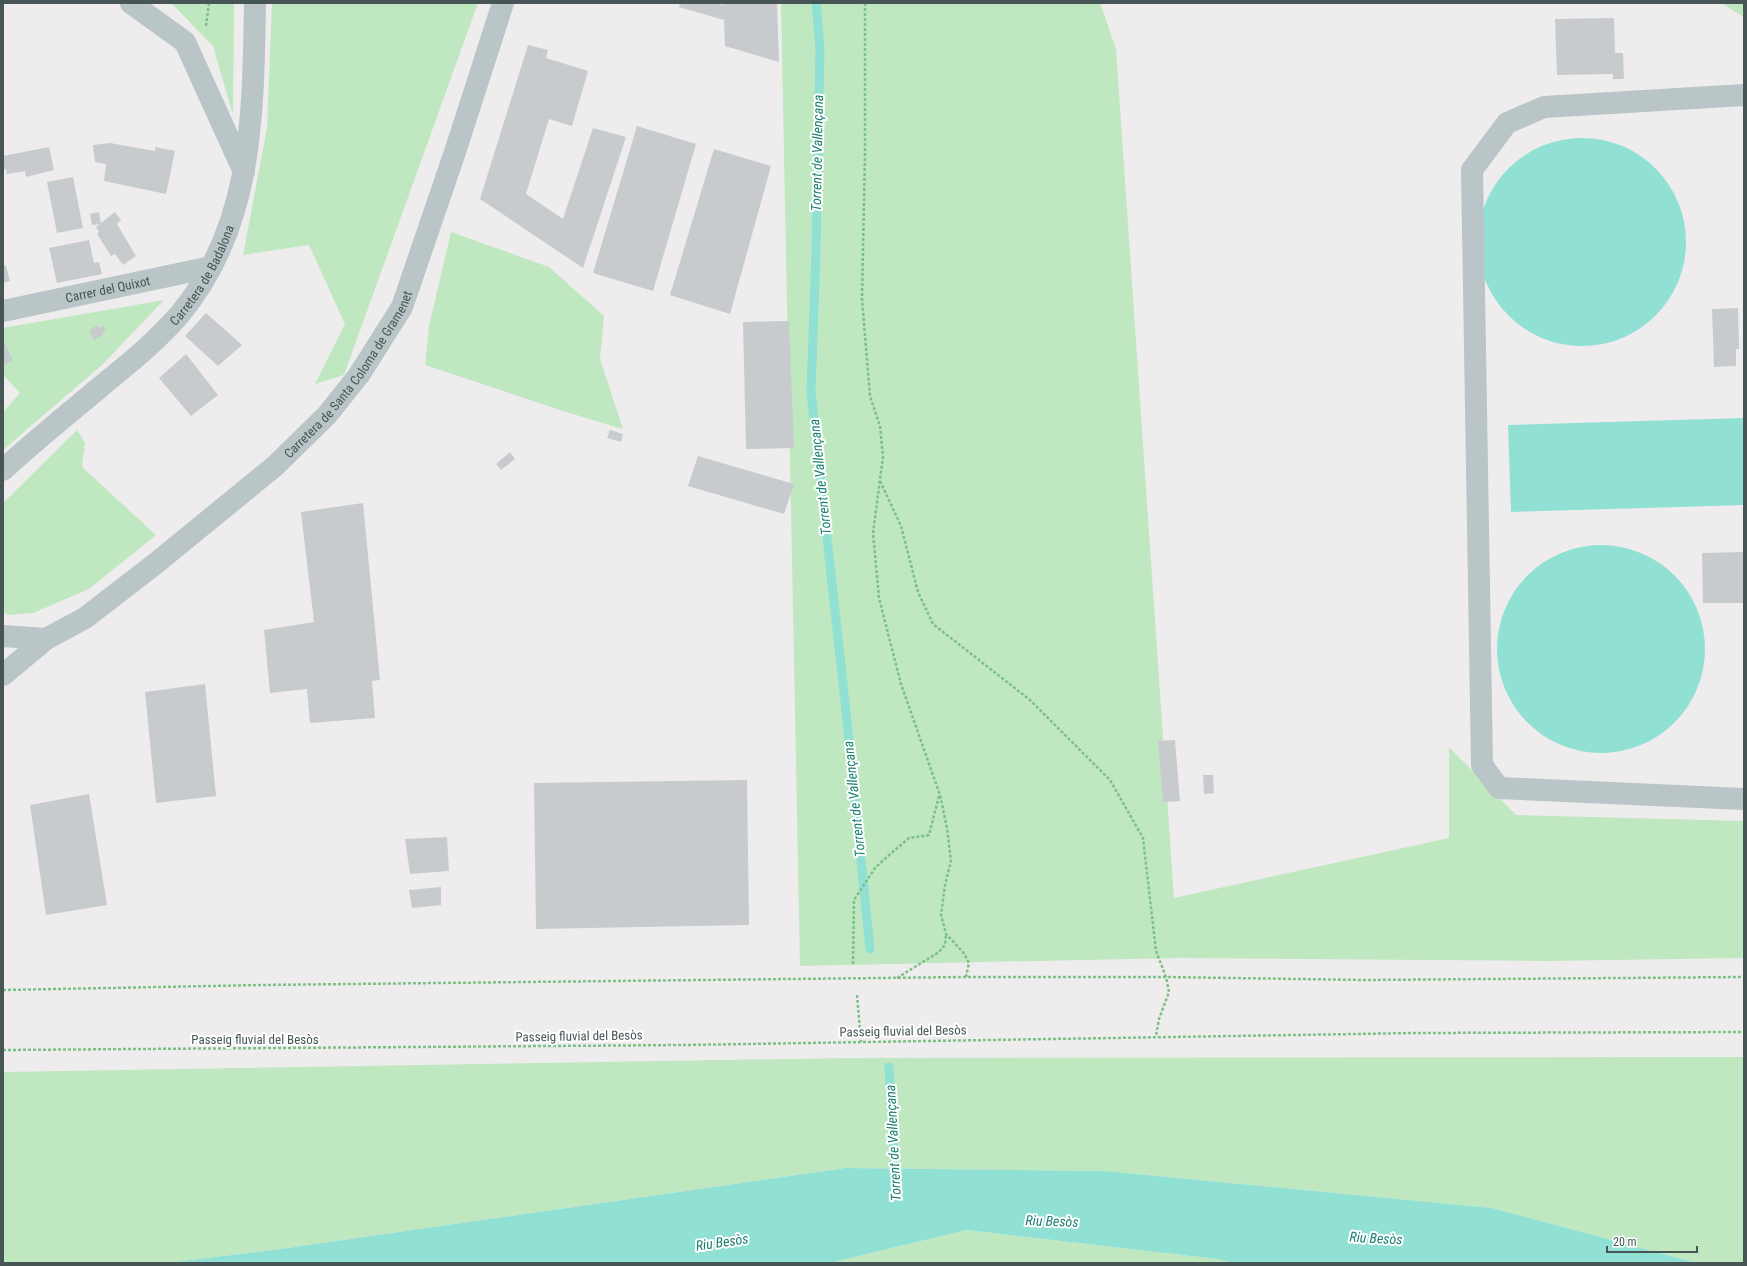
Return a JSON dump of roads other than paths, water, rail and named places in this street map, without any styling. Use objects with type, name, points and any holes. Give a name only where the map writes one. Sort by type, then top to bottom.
[{"type":"street","points":[[131,3],[185,42],[244,172]]},
{"type":"street","name":"Carretera de Badalona","points":[[3,470],[34,441],[128,364],[159,335],[179,314],[204,281],[233,218],[244,172],[254,78],[255,3]]},
{"type":"street","name":"Carretera de Santa Coloma de Gramenet","points":[[3,675],[46,639],[85,618],[155,564],[275,466],[327,415],[360,375],[402,307],[426,239],[503,3]]},
{"type":"street","points":[[1744,95],[1544,107],[1507,123],[1472,170],[1482,765],[1499,788],[1744,799]]},
{"type":"street","name":"Carrer del Quixot","points":[[3,311],[211,267]]},
{"type":"street","points":[[3,636],[46,639]]},
{"type":"water","points":[[1582,138],[1602,140],[1631,150],[1648,162],[1662,176],[1674,193],[1678,202],[1684,222],[1686,242],[1684,262],[1674,291],[1662,308],[1648,322],[1631,334],[1622,338],[1602,344],[1582,346],[1562,344],[1533,334],[1516,322],[1502,308],[1490,291],[1486,282],[1480,262],[1478,242],[1480,222],[1490,193],[1502,176],[1516,162],[1533,150],[1542,146],[1562,140]]},
{"type":"water","points":[[1744,418],[1744,505],[1511,512],[1508,425]]},
{"type":"water","points":[[1591,545],[1611,545],[1631,549],[1650,557],[1659,562],[1675,575],[1688,591],[1697,609],[1701,619],[1705,639],[1705,659],[1701,679],[1697,689],[1688,707],[1675,723],[1659,736],[1631,749],[1611,753],[1591,753],[1571,749],[1552,741],[1543,736],[1527,723],[1514,707],[1501,679],[1497,659],[1497,639],[1501,619],[1509,600],[1514,591],[1527,575],[1543,562],[1571,549]]},
{"type":"water","name":"Riu Besòs","points":[[845,1168],[1105,1171],[1492,1208],[1697,1263],[1232,1263],[1217,1259],[967,1230],[829,1263],[166,1263],[281,1249]]},
{"type":"waterway","name":"Torrent de Vallençana","points":[[816,3],[820,48],[816,252],[811,392],[870,949]]},
{"type":"waterway","name":"Torrent de Vallençana","points":[[889,1067],[895,1179]]}]
